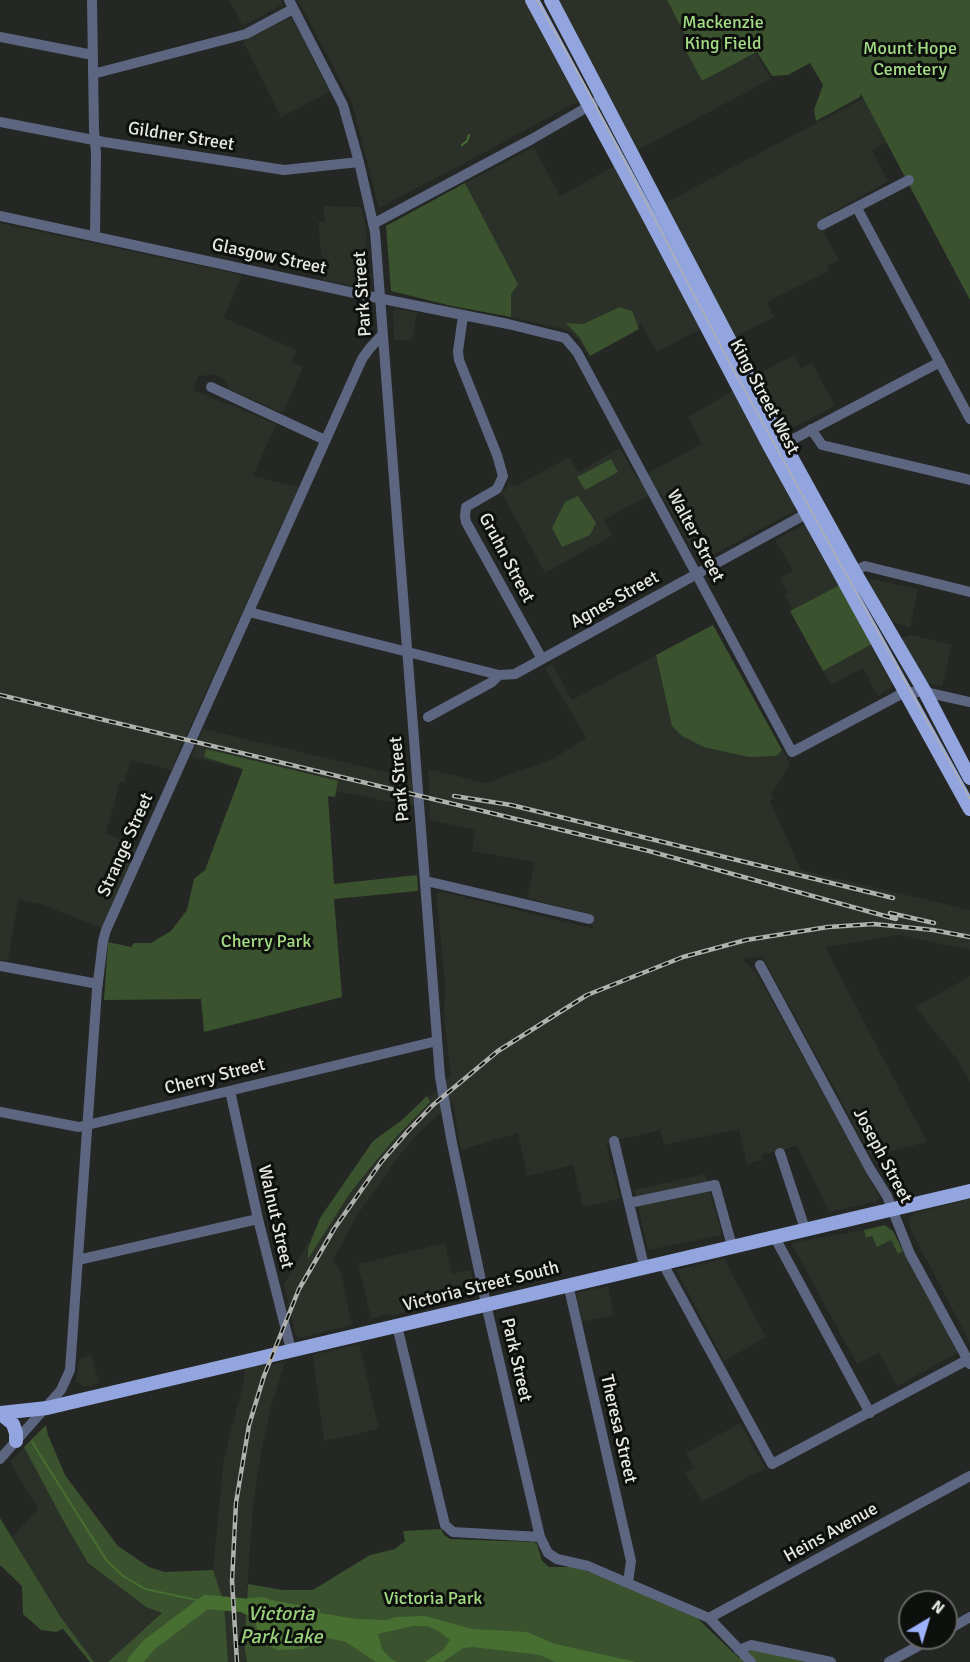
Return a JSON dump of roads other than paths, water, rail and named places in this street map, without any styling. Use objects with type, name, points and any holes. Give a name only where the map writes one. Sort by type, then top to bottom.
[{"type":"main road","name":"King Street West","points":[[532,0],[813,510],[905,692],[970,809]]},
{"type":"main road","name":"King Street West","points":[[552,0],[784,444],[813,510],[854,571],[925,692],[970,778]]},
{"type":"main road","name":"Victoria Street South","points":[[0,1413],[47,1408],[970,1191]]},
{"type":"main road","points":[[0,1413],[12,1423],[16,1441]]},
{"type":"street","points":[[92,0],[95,236]]},
{"type":"street","points":[[93,74],[246,34],[291,4]]},
{"type":"street","name":"Park Street","points":[[291,4],[339,95],[359,162],[373,224],[437,1041],[444,1105],[486,1304],[544,1547],[561,1561],[588,1566],[628,1582]]},
{"type":"street","points":[[0,37],[93,55]]},
{"type":"street","points":[[373,224],[532,139],[603,98]]},
{"type":"street","name":"Gildner Street","points":[[0,122],[95,140],[284,170],[359,162]]},
{"type":"street","points":[[822,225],[909,180]]},
{"type":"street","points":[[856,208],[970,419]]},
{"type":"street","name":"Glasgow Street","points":[[0,216],[565,338]]},
{"type":"street","name":"Gruhn Street","points":[[463,316],[458,351],[459,360],[497,455],[503,476],[496,489],[466,507],[466,522],[542,659]]},
{"type":"street","name":"Strange Street","points":[[0,1459],[62,1390],[70,1370],[98,984],[106,930],[362,359],[382,335]]},
{"type":"street","name":"Walter Street","points":[[565,338],[577,352],[792,752],[905,692]]},
{"type":"street","points":[[784,444],[940,362]]},
{"type":"street","points":[[211,387],[325,440]]},
{"type":"street","points":[[811,429],[822,445],[969,478]]},
{"type":"street","name":"Agnes Street","points":[[428,717],[492,682],[499,675],[515,674],[813,510]]},
{"type":"street","points":[[854,571],[865,566],[970,592]]},
{"type":"street","points":[[249,612],[499,675]]},
{"type":"street","points":[[905,692],[925,692],[970,702]]},
{"type":"street","points":[[426,881],[589,919]]},
{"type":"street","name":"Joseph Street","points":[[760,965],[893,1210],[910,1254],[969,1362]]},
{"type":"street","points":[[0,966],[98,984]]},
{"type":"street","name":"Cherry Street","points":[[0,1112],[79,1127],[437,1041]]},
{"type":"street","name":"Walnut Street","points":[[230,1091],[258,1219],[291,1350]]},
{"type":"street","points":[[614,1142],[644,1266]]},
{"type":"street","points":[[780,1154],[805,1229]]},
{"type":"street","points":[[629,1203],[715,1185],[732,1246]]},
{"type":"street","points":[[78,1260],[258,1219]]},
{"type":"street","points":[[774,1236],[870,1413]]},
{"type":"street","points":[[662,1262],[772,1464],[969,1362]]},
{"type":"street","name":"Theresa Street","points":[[568,1284],[631,1561],[628,1582]]},
{"type":"street","points":[[397,1326],[449,1530],[540,1537]]},
{"type":"street","name":"Heins Avenue","points":[[709,1618],[970,1476]]},
{"type":"street","points":[[628,1582],[709,1618],[751,1662]]},
{"type":"street","points":[[739,1650],[751,1645],[831,1662]]},
{"type":"street","points":[[889,1662],[911,1650]]},
{"type":"water","name":"Victoria Park Lake","points":[[262,1597],[320,1609],[320,1613],[356,1619],[387,1620],[396,1617],[425,1616],[472,1629],[527,1632],[555,1644],[636,1662],[555,1662],[540,1655],[473,1647],[463,1648],[443,1662],[425,1662],[443,1650],[450,1640],[428,1626],[413,1626],[378,1634],[382,1649],[397,1662],[376,1662],[346,1642],[324,1637],[314,1636],[312,1645],[303,1649],[278,1650],[259,1639],[255,1619],[241,1612],[241,1599]]},
{"type":"waterway","points":[[462,145],[467,141],[469,135]]},
{"type":"waterway","points":[[32,1442],[107,1561],[123,1576],[145,1589],[206,1602]]},
{"type":"waterway","points":[[134,1662],[150,1644],[206,1602],[241,1605]]},
{"type":"tram line","points":[[537,0],[589,93],[727,358],[970,799]]},
{"type":"railway","points":[[0,695],[649,851],[896,919]]},
{"type":"railway","points":[[454,796],[511,805],[893,898]]},
{"type":"railway","points":[[890,913],[934,923]]},
{"type":"railway","points":[[237,1662],[232,1581],[236,1503],[249,1425],[264,1376],[299,1289],[334,1229],[381,1162],[433,1105],[498,1051],[587,995],[683,957],[746,940],[828,927],[874,924],[933,930],[970,937]]},
{"type":"park label","name":"Mackenzie King Field","points":[[723,33]]},
{"type":"park label","name":"Mount Hope Cemetery","points":[[910,59]]},
{"type":"park label","name":"Cherry Park","points":[[266,942]]},
{"type":"park label","name":"Victoria Park","points":[[433,1599]]}]
